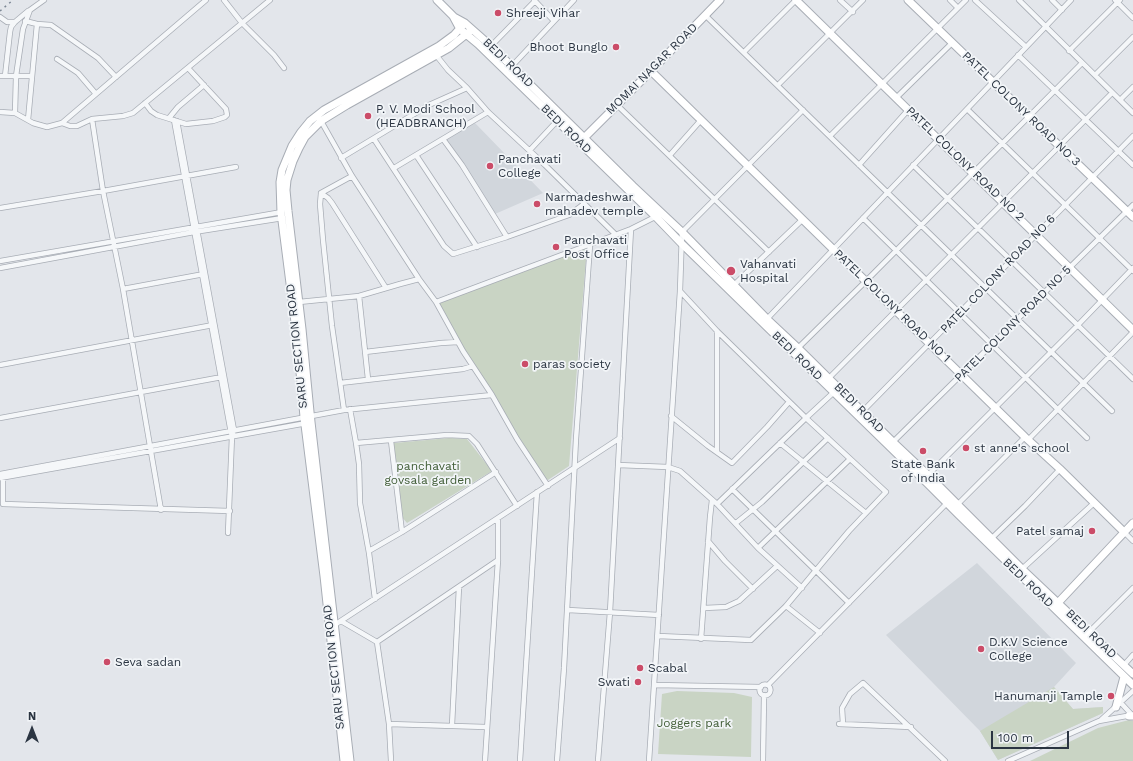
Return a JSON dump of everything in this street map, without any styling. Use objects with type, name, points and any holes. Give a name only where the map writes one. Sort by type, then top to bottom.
[{"type":"street","points":[[32,76],[3,76],[10,32],[15,22],[44,0]]},
{"type":"street","points":[[0,112],[15,113],[38,125],[47,127],[62,123],[206,0]]},
{"type":"street","points":[[224,0],[242,23],[274,55],[284,68]]},
{"type":"street","points":[[62,123],[74,126],[83,124],[92,119],[123,116],[133,113],[270,0]]},
{"type":"street","name":"BEDI ROAD","points":[[437,0],[463,26],[491,46],[512,66],[658,215],[681,243],[765,321],[834,392],[1056,605],[1089,632],[1133,674]]},
{"type":"street","points":[[512,66],[574,0]]},
{"type":"street","name":"MOMAI NAGAR ROAD","points":[[584,138],[720,0]]},
{"type":"street","points":[[744,52],[796,0]]},
{"type":"street","name":"PATEL COLONY ROAD NO 2","points":[[796,0],[1103,299],[1133,331]]},
{"type":"street","points":[[840,0],[853,12]]},
{"type":"street","points":[[778,85],[864,0]]},
{"type":"street","name":"PATEL COLONY ROAD NO 3","points":[[908,0],[1133,217]]},
{"type":"street","points":[[950,0],[958,8]]},
{"type":"street","points":[[830,136],[966,0]]},
{"type":"street","points":[[975,0],[1026,47]]},
{"type":"street","points":[[1019,0],[1133,113]]},
{"type":"street","points":[[1052,0],[1062,10]]},
{"type":"street","points":[[765,321],[1071,0]]},
{"type":"street","points":[[491,46],[534,1],[554,22]]},
{"type":"street","points":[[1069,51],[1118,1],[1133,18]]},
{"type":"street","points":[[15,113],[16,76],[25,21],[30,10]]},
{"type":"street","points":[[706,15],[1112,411]]},
{"type":"street","points":[[0,17],[7,22],[15,22]]},
{"type":"street","points":[[25,21],[51,25],[98,58],[116,77]]},
{"type":"street","points":[[28,120],[37,24]]},
{"type":"street","name":"SARU SECTION ROAD","points":[[308,419],[299,302],[280,182],[282,170],[292,146],[310,121],[324,110],[439,46],[463,26]]},
{"type":"street","name":"BEDI ROAD","points":[[469,31],[483,48],[557,121],[658,215],[682,232],[734,285],[765,321],[798,348],[829,378],[928,475],[949,501],[958,504],[1133,685]]},
{"type":"street","name":"SARU SECTION ROAD","points":[[350,761],[335,625],[297,338],[285,215],[287,180],[293,161],[306,137],[321,121],[449,48],[469,31]]},
{"type":"street","points":[[1095,75],[1133,37]]},
{"type":"street","points":[[897,97],[952,43]]},
{"type":"street","points":[[436,55],[448,70],[467,88],[488,112],[530,150],[616,235]]},
{"type":"street","points":[[1018,55],[1133,166]]},
{"type":"street","points":[[57,60],[78,73],[96,94]]},
{"type":"street","points":[[798,348],[1082,63]]},
{"type":"street","points":[[188,68],[231,118]]},
{"type":"street","name":"PATEL COLONY ROAD NO 1","points":[[651,71],[1133,541]]},
{"type":"street","points":[[204,85],[178,107],[173,119],[186,177],[232,430],[228,533]]},
{"type":"street","points":[[1120,100],[1133,87]]},
{"type":"street","points":[[341,158],[429,105],[467,88]]},
{"type":"street","points":[[829,378],[1112,93]]},
{"type":"street","points":[[145,103],[151,111],[157,115],[186,124],[208,122],[225,117],[227,112]]},
{"type":"street","points":[[617,105],[769,252]]},
{"type":"street","points":[[859,165],[909,109]]},
{"type":"street","points":[[928,475],[1133,269],[967,109]]},
{"type":"street","points":[[649,761],[680,291],[682,232],[802,110]]},
{"type":"street","points":[[394,168],[488,112]]},
{"type":"street","points":[[92,119],[103,191],[123,289],[161,510]]},
{"type":"street","points":[[670,155],[701,120]]},
{"type":"street","points":[[321,121],[352,176],[419,279],[436,302],[458,342],[492,395],[517,439],[548,486]]},
{"type":"street","points":[[530,150],[557,121]]},
{"type":"street","name":"PATEL COLONY ROAD NO 6","points":[[862,412],[931,344],[1133,136]]},
{"type":"street","points":[[374,138],[444,246],[453,254],[569,215],[584,204]]},
{"type":"street","points":[[443,139],[462,165],[507,237]]},
{"type":"street","points":[[416,154],[477,247]]},
{"type":"street","points":[[914,165],[947,199],[1045,292],[1108,356],[1133,379]]},
{"type":"street","points":[[0,208],[186,177],[236,167]]},
{"type":"street","points":[[321,193],[352,176]]},
{"type":"street","points":[[321,193],[332,203],[386,288]]},
{"type":"street","points":[[321,193],[320,204],[330,299],[344,410]]},
{"type":"street","name":"PATEL COLONY ROAD NO 5","points":[[893,442],[1133,205]]},
{"type":"street","points":[[0,261],[112,241],[285,215]]},
{"type":"street","points":[[436,302],[631,230],[658,215]]},
{"type":"street","points":[[863,218],[1087,438]]},
{"type":"street","points":[[734,285],[802,219]]},
{"type":"street","points":[[0,268],[114,247],[195,229]]},
{"type":"street","points":[[598,761],[610,612],[631,230]]},
{"type":"street","points":[[557,761],[568,610],[574,468],[590,245]]},
{"type":"street","points":[[123,289],[203,274]]},
{"type":"street","points":[[299,302],[359,296],[419,279]]},
{"type":"street","points":[[658,636],[752,640],[786,606],[849,531],[886,492],[789,402],[680,291]]},
{"type":"street","points":[[359,296],[368,379]]},
{"type":"street","points":[[0,365],[213,325]]},
{"type":"street","points":[[717,451],[718,331]]},
{"type":"street","points":[[958,504],[1058,409],[1133,331]]},
{"type":"street","points":[[365,352],[458,342]]},
{"type":"street","points":[[340,383],[463,369],[473,366]]},
{"type":"street","points":[[0,418],[222,377]]},
{"type":"street","points":[[717,504],[834,392]]},
{"type":"street","points":[[1,477],[232,436],[344,410],[492,395]]},
{"type":"street","points":[[671,416],[732,463],[768,427],[789,402]]},
{"type":"street","points":[[350,409],[359,464],[360,503],[369,551],[375,599]]},
{"type":"street","points":[[1,477],[150,445],[232,430],[308,419]]},
{"type":"street","points":[[356,443],[447,435],[469,436],[477,444],[517,506]]},
{"type":"street","points":[[335,625],[620,438]]},
{"type":"street","points":[[736,524],[753,510],[828,438]]},
{"type":"street","points":[[391,441],[402,532]]},
{"type":"street","points":[[780,443],[866,514]]},
{"type":"street","points":[[758,548],[850,459]]},
{"type":"street","points":[[618,465],[668,467],[680,471],[717,504],[758,548],[802,588]]},
{"type":"street","points":[[992,538],[1060,469]]},
{"type":"street","points":[[369,551],[402,532],[496,472]]},
{"type":"street","points":[[1,477],[1,504],[230,511]]},
{"type":"street","points":[[732,489],[849,603]]},
{"type":"street","points":[[520,761],[537,492]]},
{"type":"street","points":[[701,639],[712,500]]},
{"type":"street","points":[[654,685],[761,687],[768,685],[949,501]]},
{"type":"street","points":[[1022,569],[1094,503]]},
{"type":"street","points":[[485,761],[486,726],[498,560],[498,518]]},
{"type":"street","points":[[1056,605],[1133,523]]},
{"type":"street","points":[[708,541],[753,590]]},
{"type":"street","points":[[377,642],[498,560]]},
{"type":"street","points":[[704,608],[731,605],[739,601],[753,590],[777,566]]},
{"type":"street","points":[[452,725],[459,587]]},
{"type":"street","points":[[1089,632],[1133,588]]},
{"type":"street","points":[[786,606],[820,633]]},
{"type":"street","points":[[568,610],[659,615]]},
{"type":"street","points":[[335,625],[377,642]]},
{"type":"street","name":"SARU SECTION ROAD","points":[[335,625],[344,761]]},
{"type":"street","points":[[377,642],[389,724],[391,761]]},
{"type":"street","points":[[1124,666],[1133,655]]},
{"type":"street","points":[[1119,705],[1124,677]]},
{"type":"street","points":[[911,727],[841,724],[842,708],[850,694],[863,683],[911,727],[945,761]]},
{"type":"street","points":[[764,696],[768,695],[771,691],[768,685]]},
{"type":"street","points":[[761,687],[760,692],[764,696],[763,761]]},
{"type":"street","points":[[1099,721],[1119,705],[1133,691]]},
{"type":"street","points":[[1119,705],[1132,715]]},
{"type":"street","points":[[1008,761],[1099,721],[1132,715]]},
{"type":"street","points":[[389,724],[486,726]]},
{"type":"shaded area","name":"Panchavati College","points":[[475,123],[543,193],[495,214],[444,138]]},
{"type":"shaded area","name":"D.K.V Science College","points":[[977,563],[1076,663],[1054,687],[1073,709],[1103,707],[1103,713],[998,760],[980,731],[886,635]]},
{"type":"green space","name":"paras society","points":[[587,247],[569,466],[548,480],[544,478],[471,363],[453,339],[438,303]]},
{"type":"green space","name":"panchavati govsala garden","points":[[449,438],[467,439],[492,471],[407,523],[401,516],[395,495],[394,443]]},
{"type":"green space","points":[[1054,687],[1073,709],[1103,707],[1103,713],[998,760],[980,731]]},
{"type":"green space","name":"Joggers park","points":[[677,691],[734,693],[752,697],[751,757],[658,754],[662,694]]},
{"type":"green space","points":[[1129,720],[1133,721],[1133,761],[1030,761],[1098,728]]},
{"type":"railway","points":[[0,11],[13,0]]},
{"type":"place","name":"Shreeji Vihar","points":[[498,13]]},
{"type":"place","name":"Bhoot Bunglo","points":[[616,47]]},
{"type":"place","name":"P. V. Modi School (HEADBRANCH)","points":[[368,116]]},
{"type":"place","name":"Panchavati College","points":[[490,166]]},
{"type":"place","name":"Narmadeshwar mahadev temple","points":[[537,204]]},
{"type":"place","name":"Panchavati Post Office","points":[[556,247]]},
{"type":"place","name":"Vahanvati Hospital","points":[[731,271]]},
{"type":"place","name":"paras society","points":[[525,364]]},
{"type":"place","name":"st anne's school","points":[[966,448]]},
{"type":"place","name":"State Bank of India","points":[[923,451]]},
{"type":"place","name":"Patel samaj","points":[[1092,531]]},
{"type":"place","name":"D.K.V Science College","points":[[981,649]]},
{"type":"place","name":"Seva sadan","points":[[107,662]]},
{"type":"place","name":"Scabal","points":[[640,668]]},
{"type":"place","name":"Swati","points":[[638,682]]},
{"type":"place","name":"Hanumanji Tample","points":[[1111,696]]}]
